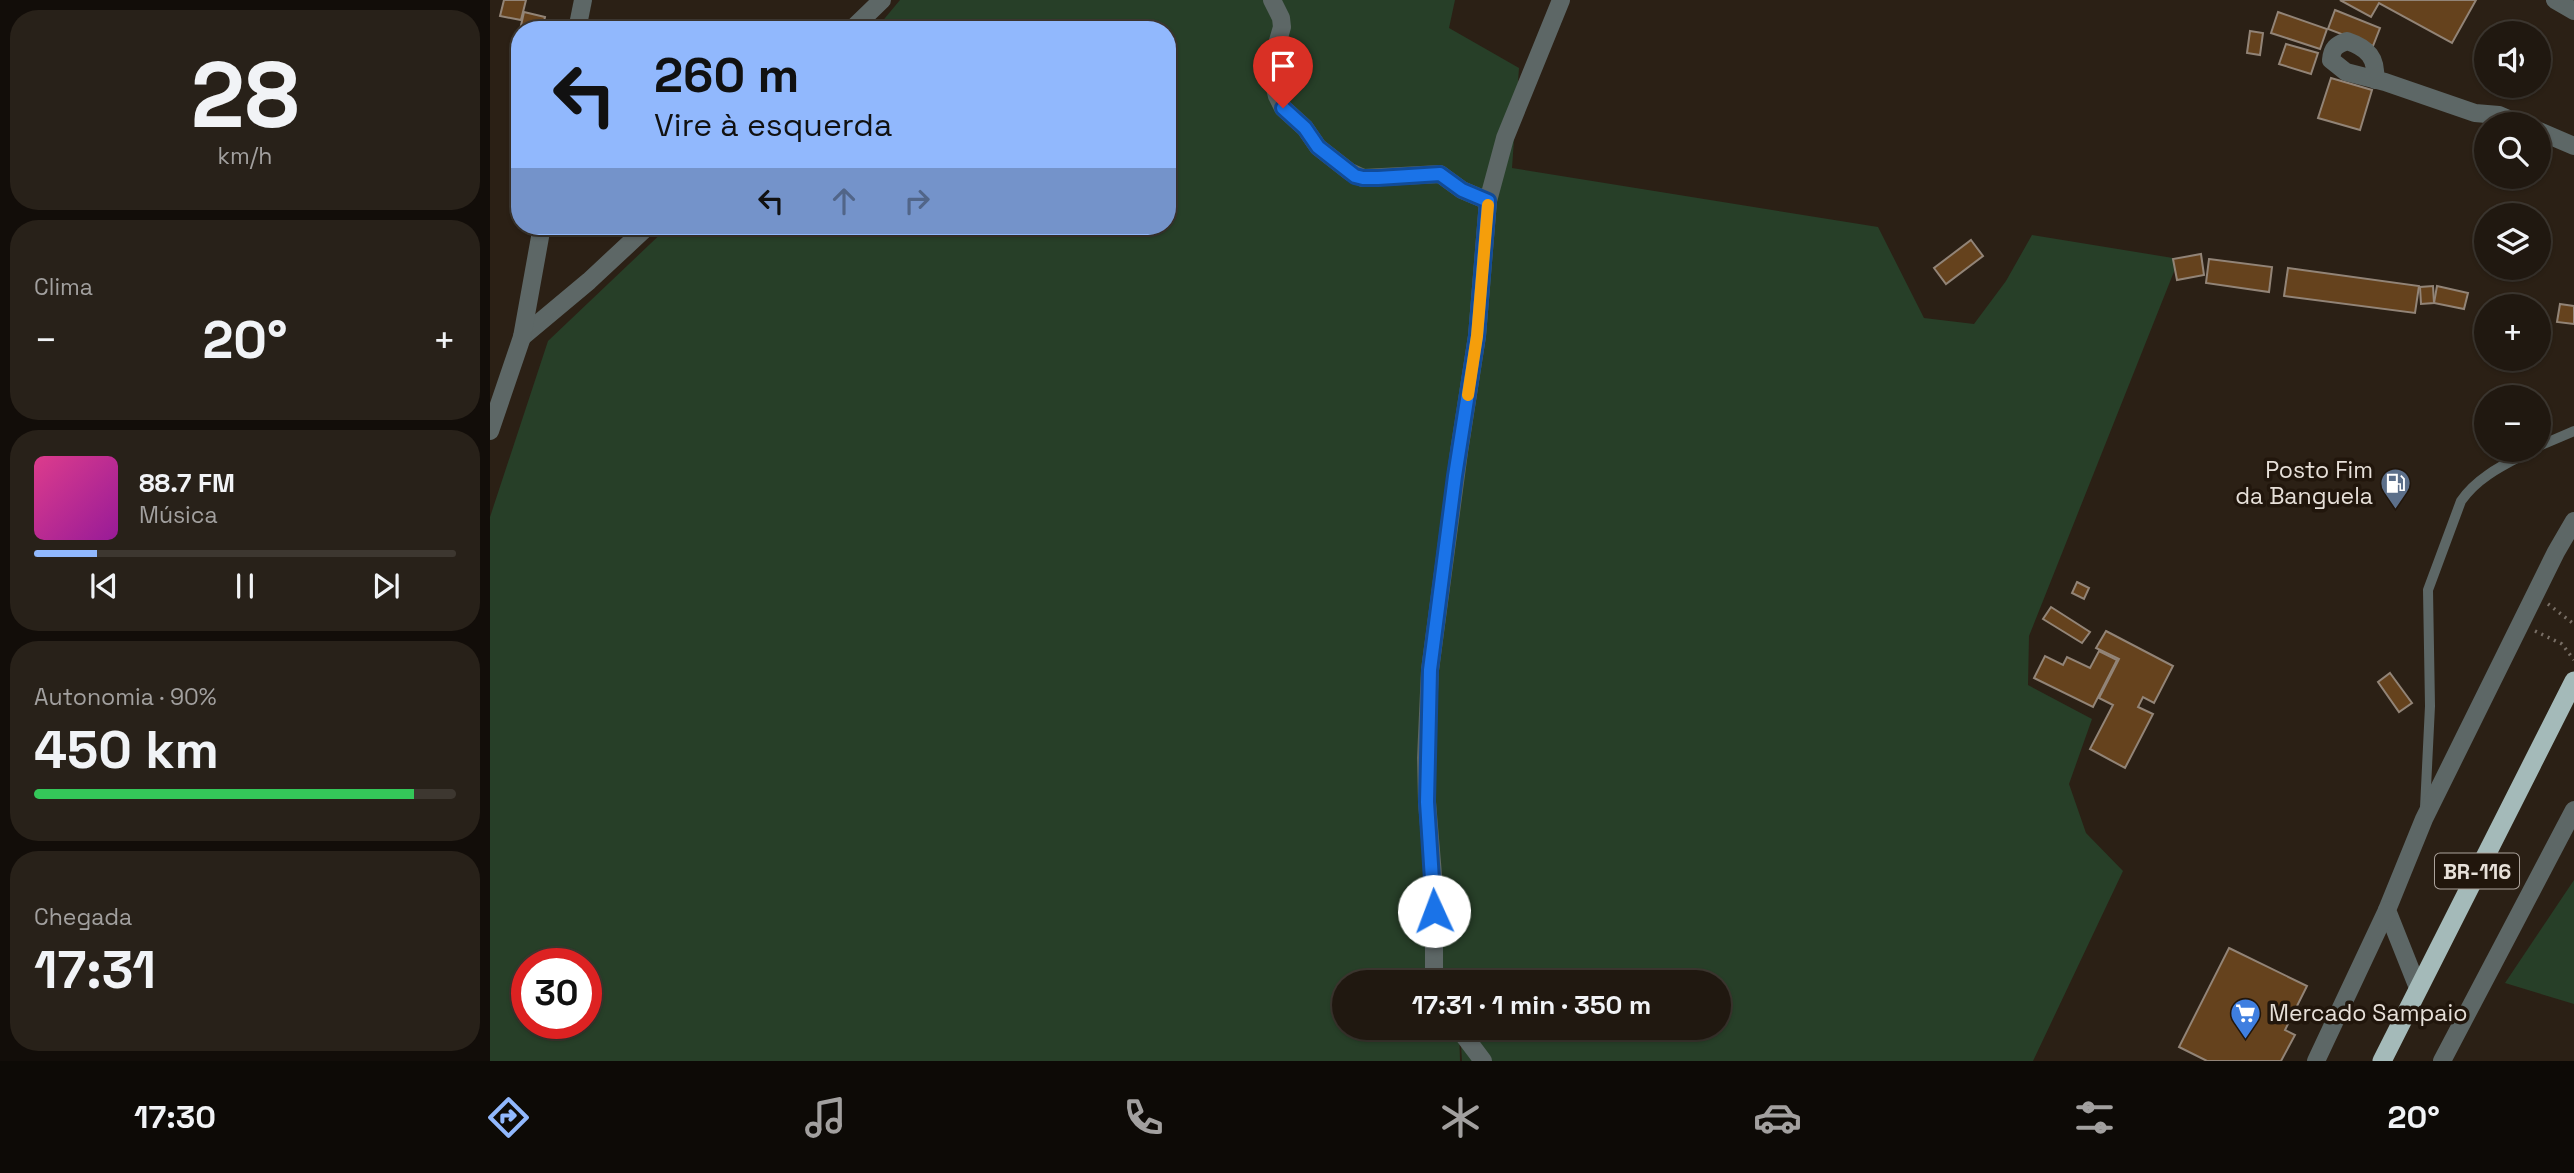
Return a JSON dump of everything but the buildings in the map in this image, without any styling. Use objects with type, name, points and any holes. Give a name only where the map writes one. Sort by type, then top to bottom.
[{"type":"highway","name":"BR-116","points":[[2382,1061],[2574,681]]},
{"type":"street","points":[[579,21],[583,0]]},
{"type":"street","points":[[860,21],[882,0]]},
{"type":"street","points":[[1272,0],[1281,18],[1282,27],[1270,68],[1277,96],[1283,108],[1305,128],[1318,147],[1350,172],[1363,178],[1440,174],[1462,190],[1488,201]]},
{"type":"street","points":[[1434,970],[1434,887],[1426,758],[1430,670],[1477,336],[1488,201],[1505,138],[1561,0]]},
{"type":"street","points":[[2555,0],[2574,11]]},
{"type":"street","points":[[2375,80],[2474,113]]},
{"type":"street","points":[[2551,136],[2574,146]]},
{"type":"street","points":[[490,431],[522,337],[540,235]]},
{"type":"street","points":[[522,337],[638,235]]},
{"type":"street","points":[[2316,1061],[2387,910],[2424,819],[2574,521]]},
{"type":"street","points":[[2442,1061],[2574,810]]},
{"type":"street","points":[[2387,910],[2418,988]]},
{"type":"street","points":[[1467,1040],[1483,1061]]},
{"type":"lane","points":[[2551,441],[2574,431]]},
{"type":"lane","points":[[2424,819],[2430,706],[2428,590],[2461,501],[2469,489],[2509,462]]},
{"type":"path","points":[[2536,594],[2574,624]]},
{"type":"path","points":[[2520,626],[2543,633],[2562,644],[2574,660]]},
{"type":"green space","points":[[900,0],[1455,0],[1449,28],[1519,68],[1512,168],[1878,227],[1924,318],[1974,324],[2006,281],[2032,235],[2179,259],[2029,636],[2028,685],[2092,719],[2069,784],[2086,833],[2123,871],[2033,1061],[1462,1061],[1461,1040],[1731,1040],[1731,970],[1332,970],[1332,1040],[1459,1040],[1460,1061],[490,1061],[490,517],[548,341],[660,235],[1176,235],[1176,21],[882,21]]},
{"type":"green space","points":[[2574,880],[2574,1004],[2505,983]]},
{"type":"slow traffic","points":[[1468,395],[1477,336],[1488,205]]},
{"type":"place","name":"Posto Fim da Banguela","points":[[2396,510]]},
{"type":"place","name":"Mercado Sampaio","points":[[2246,1040]]},
{"type":"route","points":[[1283,108],[1305,128],[1318,147],[1355,176],[1378,178],[1440,174],[1462,190],[1488,201],[1477,336],[1455,476],[1430,670],[1426,758],[1434,911]]}]
